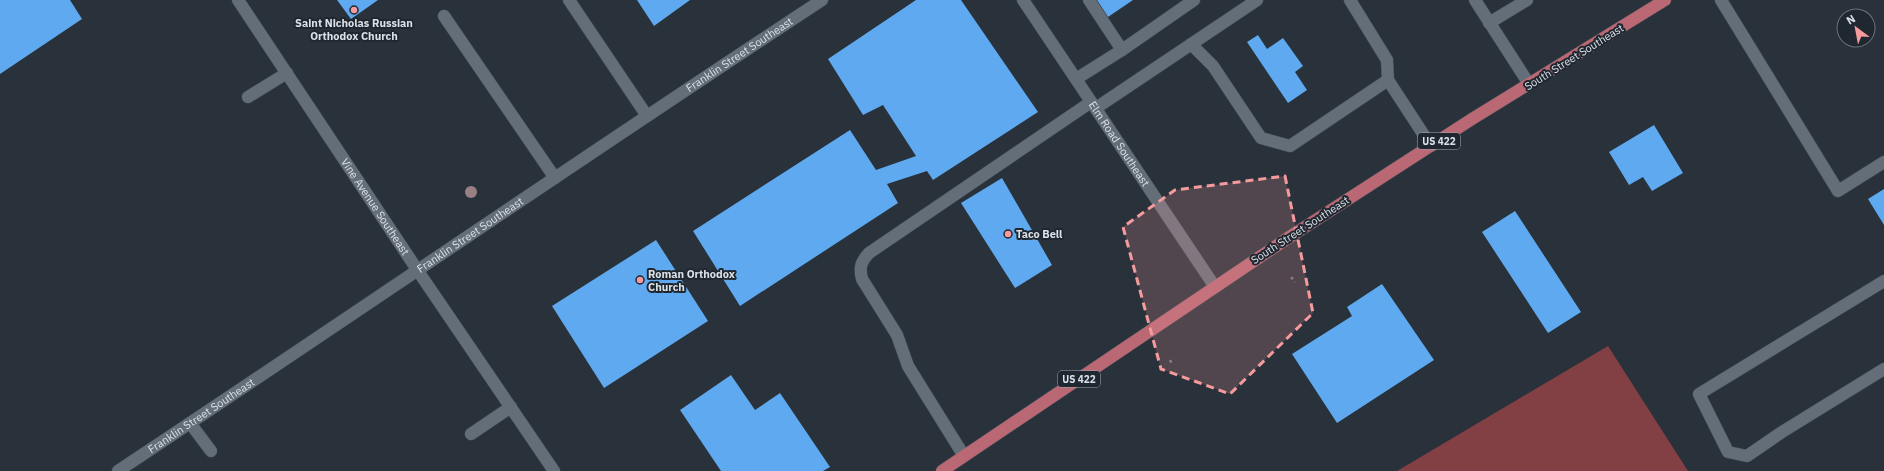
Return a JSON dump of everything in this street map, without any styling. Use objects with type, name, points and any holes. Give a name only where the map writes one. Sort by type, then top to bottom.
[{"type":"main road","name":"South Street Southeast","points":[[942,471],[1215,287],[1431,146],[1665,0]]},
{"type":"street","name":"Vine Avenue Southeast","points":[[238,0],[418,271],[554,471]]},
{"type":"street","points":[[569,0],[647,116]]},
{"type":"street","name":"Franklin Street Southeast","points":[[118,471],[822,0]]},
{"type":"street","name":"Elm Road Southeast","points":[[1023,0],[1215,287]]},
{"type":"street","points":[[1089,0],[1122,50]]},
{"type":"street","points":[[1076,79],[1122,50],[1194,0]]},
{"type":"street","points":[[964,456],[908,366],[897,335],[862,279],[859,270],[862,261],[869,253],[1257,0]]},
{"type":"street","points":[[1350,0],[1387,60],[1388,80],[1431,146]]},
{"type":"street","points":[[1475,0],[1529,84]]},
{"type":"street","points":[[1489,23],[1527,0]]},
{"type":"street","points":[[1721,0],[1838,191],[1884,162]]},
{"type":"street","points":[[444,16],[555,178]]},
{"type":"street","points":[[1190,44],[1213,66],[1261,138],[1290,146],[1388,80]]},
{"type":"street","points":[[248,97],[287,73]]},
{"type":"street","points":[[1884,281],[1699,394],[1728,452],[1747,456],[1782,432],[1884,369]]},
{"type":"street","points":[[471,434],[511,407]]},
{"type":"street","points":[[190,423],[211,451]]},
{"type":"path","points":[[1291,277],[1295,282]]},
{"type":"path","points":[[1170,360],[1172,364]]},
{"type":"highlighted area","points":[[1285,176],[1313,313],[1230,394],[1161,369],[1123,227],[1175,190]]},
{"type":"shaded area","points":[[1608,346],[1688,471],[1397,471]]},
{"type":"building","points":[[0,0],[70,0],[82,19],[0,74]]},
{"type":"building","name":"Saint Nicholas Russian Orthodox Church","points":[[337,0],[378,0],[351,19]]},
{"type":"building","points":[[637,0],[690,0],[654,26]]},
{"type":"building","points":[[916,0],[961,0],[1038,112],[933,180],[927,171],[887,184],[898,203],[740,306],[693,231],[850,130],[876,170],[916,156],[883,105],[863,115],[828,59]]},
{"type":"building","points":[[1097,0],[1133,0],[1108,17]]},
{"type":"building","points":[[1258,35],[1267,49],[1283,38],[1303,66],[1295,72],[1307,90],[1288,103],[1247,42]]},
{"type":"building","points":[[1654,125],[1683,173],[1652,191],[1643,177],[1629,185],[1609,152]]},
{"type":"building","name":"Taco Bell","points":[[1002,178],[1052,265],[1015,288],[961,203]]},
{"type":"building","points":[[1884,189],[1884,225],[1868,199]]},
{"type":"building","points":[[1515,211],[1581,312],[1548,333],[1482,232]]},
{"type":"building","points":[[656,240],[708,321],[604,388],[552,306]]},
{"type":"building","points":[[1382,284],[1434,360],[1337,423],[1292,354],[1352,316],[1347,307]]},
{"type":"building","points":[[731,375],[755,410],[780,393],[830,467],[823,471],[721,471],[680,410]]},
{"type":"place","name":"Saint Nicholas Russian Orthodox Church","points":[[354,10]]},
{"type":"place","name":"Taco Bell","points":[[1008,234]]},
{"type":"place","name":"Roman Orthodox Church","points":[[640,280]]}]
